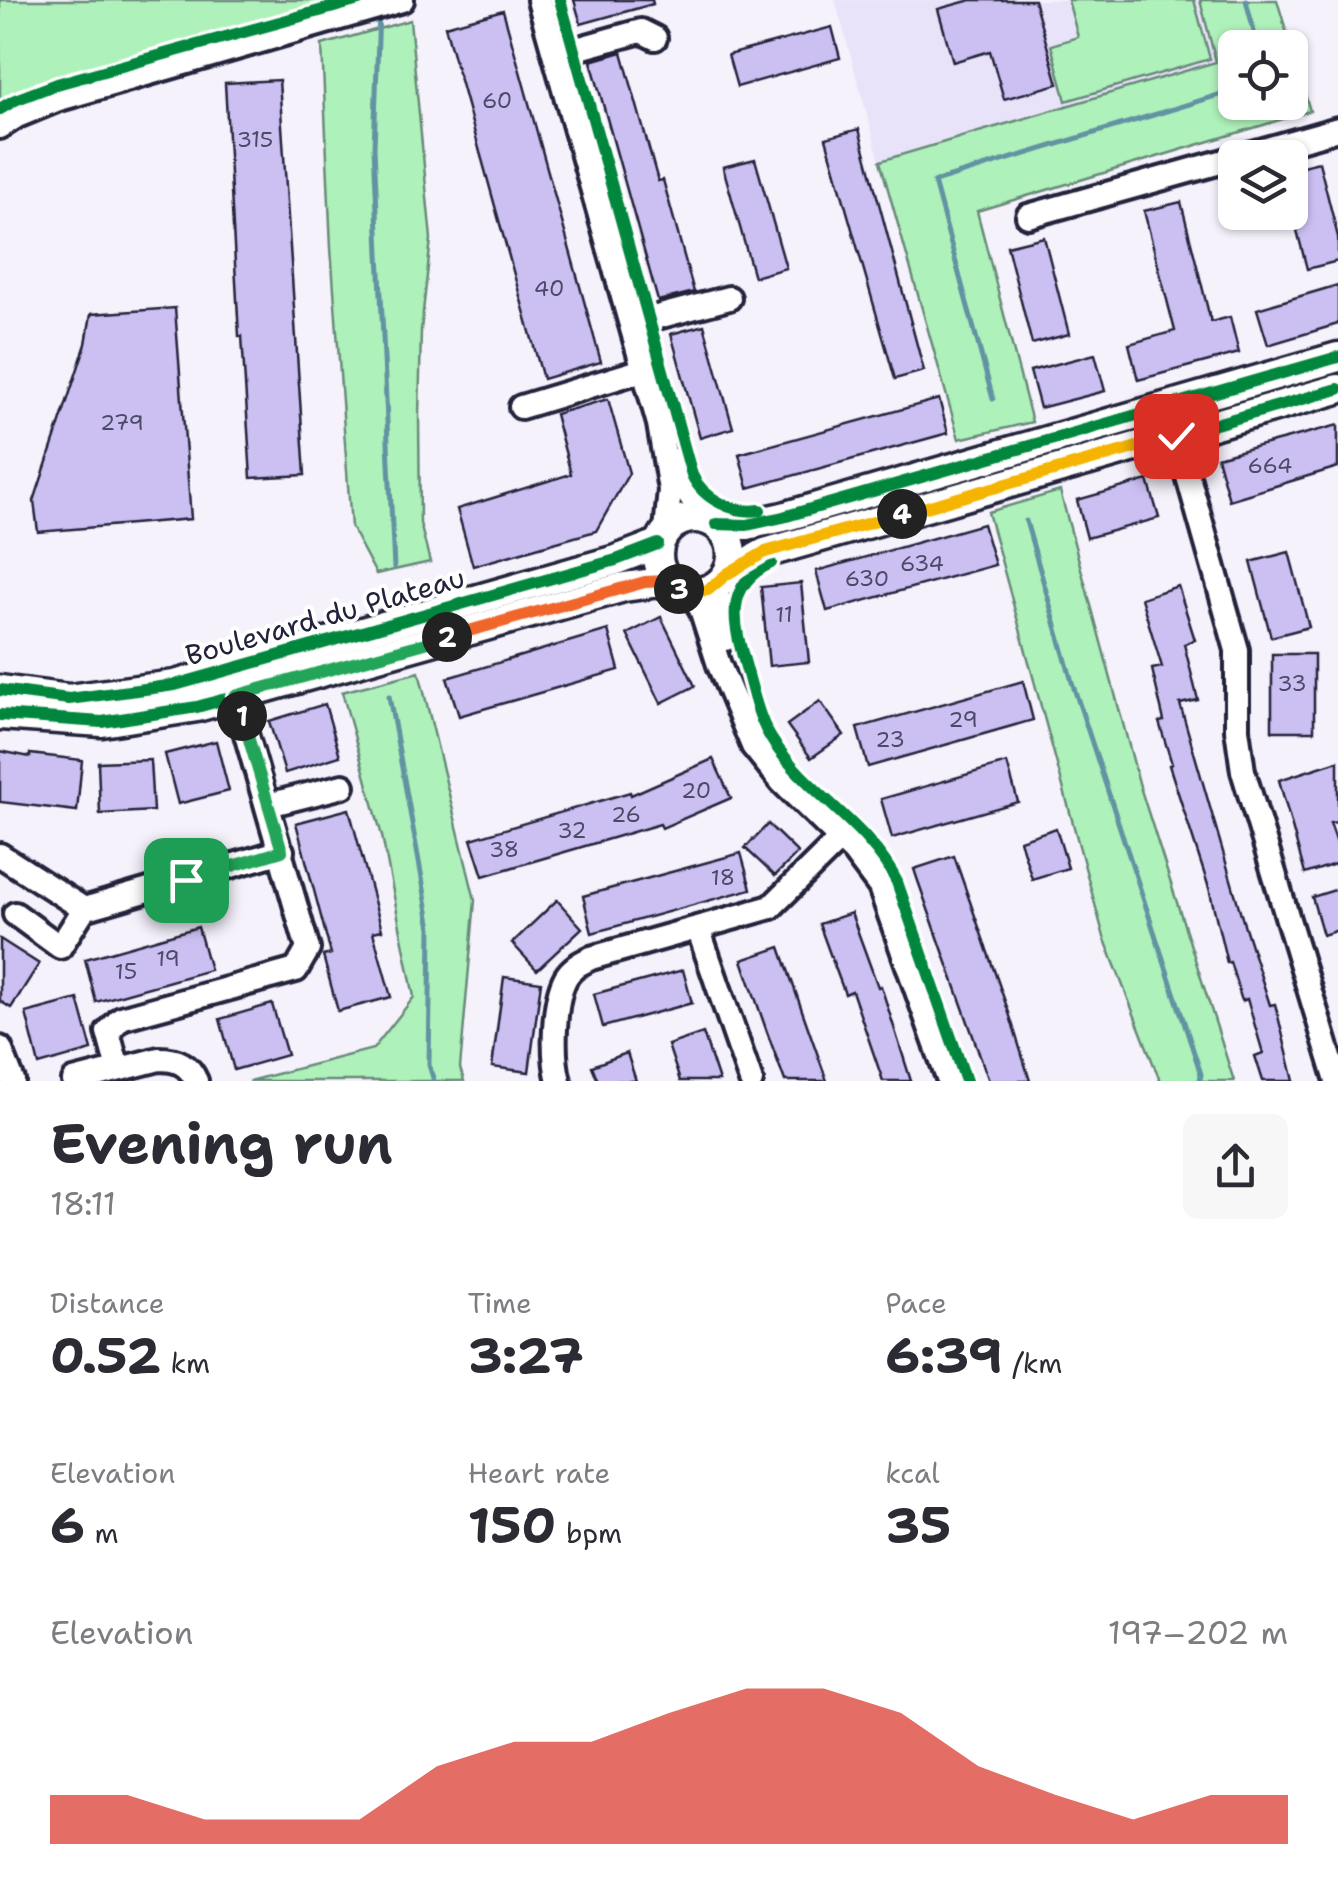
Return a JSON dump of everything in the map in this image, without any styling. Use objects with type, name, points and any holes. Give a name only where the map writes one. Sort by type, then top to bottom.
[{"type":"main road","points":[[710,521],[726,534],[732,547],[700,583],[660,570],[662,537],[690,517],[748,525],[783,517],[1338,358]]},
{"type":"main road","name":"Boulevard du Plateau","points":[[0,716],[102,722],[152,716],[624,587],[700,583],[765,552],[1338,389]]},
{"type":"main road","name":"Boulevard du Plateau","points":[[0,690],[69,699],[175,685],[616,560],[662,537]]},
{"type":"street","points":[[0,127],[56,100],[402,0]]},
{"type":"street","points":[[539,0],[658,424],[670,490],[662,537]]},
{"type":"street","points":[[555,55],[641,31],[655,38]]},
{"type":"street","points":[[1297,140],[1338,128]]},
{"type":"street","points":[[1028,216],[1218,163]]},
{"type":"street","points":[[630,324],[729,298]]},
{"type":"street","points":[[520,406],[643,370]]},
{"type":"street","points":[[1168,406],[1237,650],[1237,729],[1243,771],[1331,1035],[1336,1081]]},
{"type":"street","points":[[658,424],[684,486],[710,521]]},
{"type":"street","points":[[700,583],[701,609],[718,666],[746,731],[765,763],[868,868],[880,887],[949,1081]]},
{"type":"street","points":[[118,1068],[108,1032],[121,1018],[296,970],[308,949],[235,696]]},
{"type":"street","points":[[268,805],[343,786]]},
{"type":"street","points":[[559,1081],[554,1055],[561,993],[576,965],[776,904],[840,839]]},
{"type":"street","points":[[15,914],[60,946],[84,909],[282,851]]},
{"type":"street","points":[[0,855],[84,909]]},
{"type":"street","points":[[698,928],[751,1081]]},
{"type":"street","points":[[0,1048],[13,1081]]},
{"type":"street","points":[[74,1081],[118,1068],[172,1059],[192,1072],[196,1081]]},
{"type":"shaded area","points":[[835,0],[1200,0],[1217,61],[880,161]]},
{"type":"green space","points":[[0,0],[345,0],[66,74],[0,100]]},
{"type":"green space","points":[[1068,0],[1194,0],[1210,59],[1066,101],[1051,45],[1078,37]]},
{"type":"green space","points":[[1200,0],[1277,0],[1286,30],[1218,30],[1218,120],[1280,120],[977,211],[1032,422],[959,439],[880,161],[1216,62]]},
{"type":"green space","points":[[410,20],[431,239],[421,330],[419,416],[420,523],[430,562],[376,574],[351,527],[331,248],[322,45]]},
{"type":"green space","points":[[1060,491],[1141,790],[1234,1081],[1160,1081],[1104,937],[988,512]]},
{"type":"green space","points":[[419,672],[475,900],[460,1068],[464,1081],[249,1081],[373,1049],[414,997],[382,836],[342,692]]},
{"type":"building","points":[[574,0],[652,0],[653,4],[581,24]]},
{"type":"building","points":[[971,0],[1034,0],[1058,84],[1004,99],[990,51],[953,62],[938,9]]},
{"type":"building","points":[[503,10],[601,362],[543,379],[445,26]]},
{"type":"building","points":[[832,27],[840,58],[737,87],[728,55]]},
{"type":"building","points":[[622,52],[694,292],[658,301],[591,61]]},
{"type":"building","points":[[279,80],[305,475],[251,478],[225,83]]},
{"type":"building","points":[[859,129],[924,371],[895,379],[826,138]]},
{"type":"building","points":[[755,159],[786,268],[754,277],[723,167]]},
{"type":"building","points":[[1319,162],[1338,237],[1338,261],[1307,269],[1297,230],[1308,230],[1308,165]]},
{"type":"building","points":[[1181,202],[1211,322],[1230,317],[1239,353],[1138,380],[1129,344],[1175,331],[1144,211]]},
{"type":"building","points":[[1044,237],[1069,334],[1032,344],[1007,246]]},
{"type":"building","points":[[1338,285],[1338,324],[1268,345],[1257,309]]},
{"type":"building","points":[[175,308],[191,519],[38,532],[34,501],[86,344],[91,314]]},
{"type":"building","points":[[704,325],[733,428],[700,438],[671,334]]},
{"type":"building","points":[[1095,354],[1105,391],[1040,408],[1030,371]]},
{"type":"building","points":[[608,399],[629,473],[596,531],[473,566],[457,509],[571,474],[555,414]]},
{"type":"building","points":[[939,399],[948,433],[748,488],[739,454]]},
{"type":"building","points":[[1338,425],[1338,467],[1229,500],[1217,457]]},
{"type":"building","points":[[1148,480],[1159,518],[1087,538],[1077,500]]},
{"type":"building","points":[[983,524],[995,565],[827,611],[816,571]]},
{"type":"building","points":[[1289,552],[1309,627],[1271,637],[1251,562]]},
{"type":"building","points":[[801,583],[809,662],[769,666],[761,587]]},
{"type":"building","points":[[1178,586],[1195,640],[1184,644],[1198,700],[1180,704],[1243,921],[1270,1005],[1275,1004],[1294,1081],[1263,1081],[1255,1056],[1263,1053],[1247,999],[1242,1001],[1230,962],[1227,963],[1209,888],[1169,765],[1172,764],[1159,722],[1164,721],[1152,669],[1162,667],[1141,598]]},
{"type":"building","points":[[661,617],[695,686],[661,703],[627,634]]},
{"type":"building","points":[[608,630],[619,670],[459,716],[447,678]]},
{"type":"building","points":[[1272,654],[1314,654],[1314,731],[1272,731]]},
{"type":"building","points":[[1023,681],[1033,720],[868,767],[857,728]]},
{"type":"building","points":[[820,701],[844,735],[811,758],[787,725]]},
{"type":"building","points":[[325,704],[340,756],[285,773],[269,721]]},
{"type":"building","points":[[216,741],[229,791],[178,804],[165,754]]},
{"type":"building","points":[[0,751],[82,760],[77,811],[0,802]]},
{"type":"building","points":[[713,759],[731,798],[662,828],[660,824],[483,876],[471,839],[630,792],[631,795]]},
{"type":"building","points":[[150,760],[153,811],[100,814],[98,762]]},
{"type":"building","points":[[1338,761],[1338,822],[1330,823],[1338,846],[1338,863],[1305,874],[1279,780]]},
{"type":"building","points":[[1007,763],[1018,802],[892,838],[881,799]]},
{"type":"building","points":[[349,809],[382,930],[373,932],[391,997],[338,1011],[323,956],[331,954],[296,823]]},
{"type":"building","points":[[768,824],[798,853],[775,876],[745,848]]},
{"type":"building","points":[[1056,828],[1068,868],[1032,879],[1020,840]]},
{"type":"building","points":[[741,853],[751,889],[592,933],[583,896]]},
{"type":"building","points":[[954,856],[1030,1081],[989,1081],[918,881],[914,869]]},
{"type":"building","points":[[1338,889],[1338,930],[1323,935],[1312,897]]},
{"type":"building","points":[[557,900],[582,928],[537,970],[512,943]]},
{"type":"building","points":[[851,913],[878,987],[881,986],[911,1081],[883,1081],[852,991],[845,994],[819,924]]},
{"type":"building","points":[[198,927],[210,970],[96,1002],[85,959]]},
{"type":"building","points":[[0,939],[39,964],[11,1008],[0,1001]]},
{"type":"building","points":[[780,947],[827,1081],[785,1081],[767,1032],[742,960]]},
{"type":"building","points":[[683,970],[692,1003],[603,1027],[594,994]]},
{"type":"building","points":[[504,977],[541,982],[529,1072],[492,1067]]},
{"type":"building","points":[[78,999],[92,1050],[39,1065],[26,1013]]},
{"type":"building","points":[[272,1004],[287,1055],[234,1070],[220,1019]]},
{"type":"building","points":[[703,1033],[719,1081],[680,1081],[668,1045]]},
{"type":"building","points":[[627,1053],[636,1081],[598,1081],[592,1066]]},
{"type":"waterway","points":[[1246,0],[1254,30]]},
{"type":"waterway","points":[[379,11],[374,148],[394,568]]},
{"type":"waterway","points":[[993,399],[934,182],[1218,95]]},
{"type":"waterway","points":[[1026,521],[1072,682],[1201,1074],[1200,1081]]},
{"type":"waterway","points":[[389,696],[431,928],[429,1065],[434,1081]]},
{"type":"cycle path","points":[[0,109],[57,84],[359,0]]},
{"type":"cycle path","points":[[560,0],[692,475],[720,503],[740,510],[760,510]]},
{"type":"cycle path","points":[[716,524],[747,525],[783,517],[1338,357]]},
{"type":"cycle path","points":[[727,574],[765,553],[1338,389]]},
{"type":"cycle path","points":[[0,690],[69,699],[175,685],[616,560],[658,544]]},
{"type":"cycle path","points":[[771,563],[744,585],[736,613],[740,645],[762,720],[788,761],[871,844],[897,882],[966,1081]]},
{"type":"cycle path","points":[[0,715],[102,722],[197,707],[624,587],[667,581]]},
{"type":"route","points":[[186,880],[282,851],[235,696],[645,582],[667,581],[690,592],[708,590],[765,552],[1176,436]]}]
